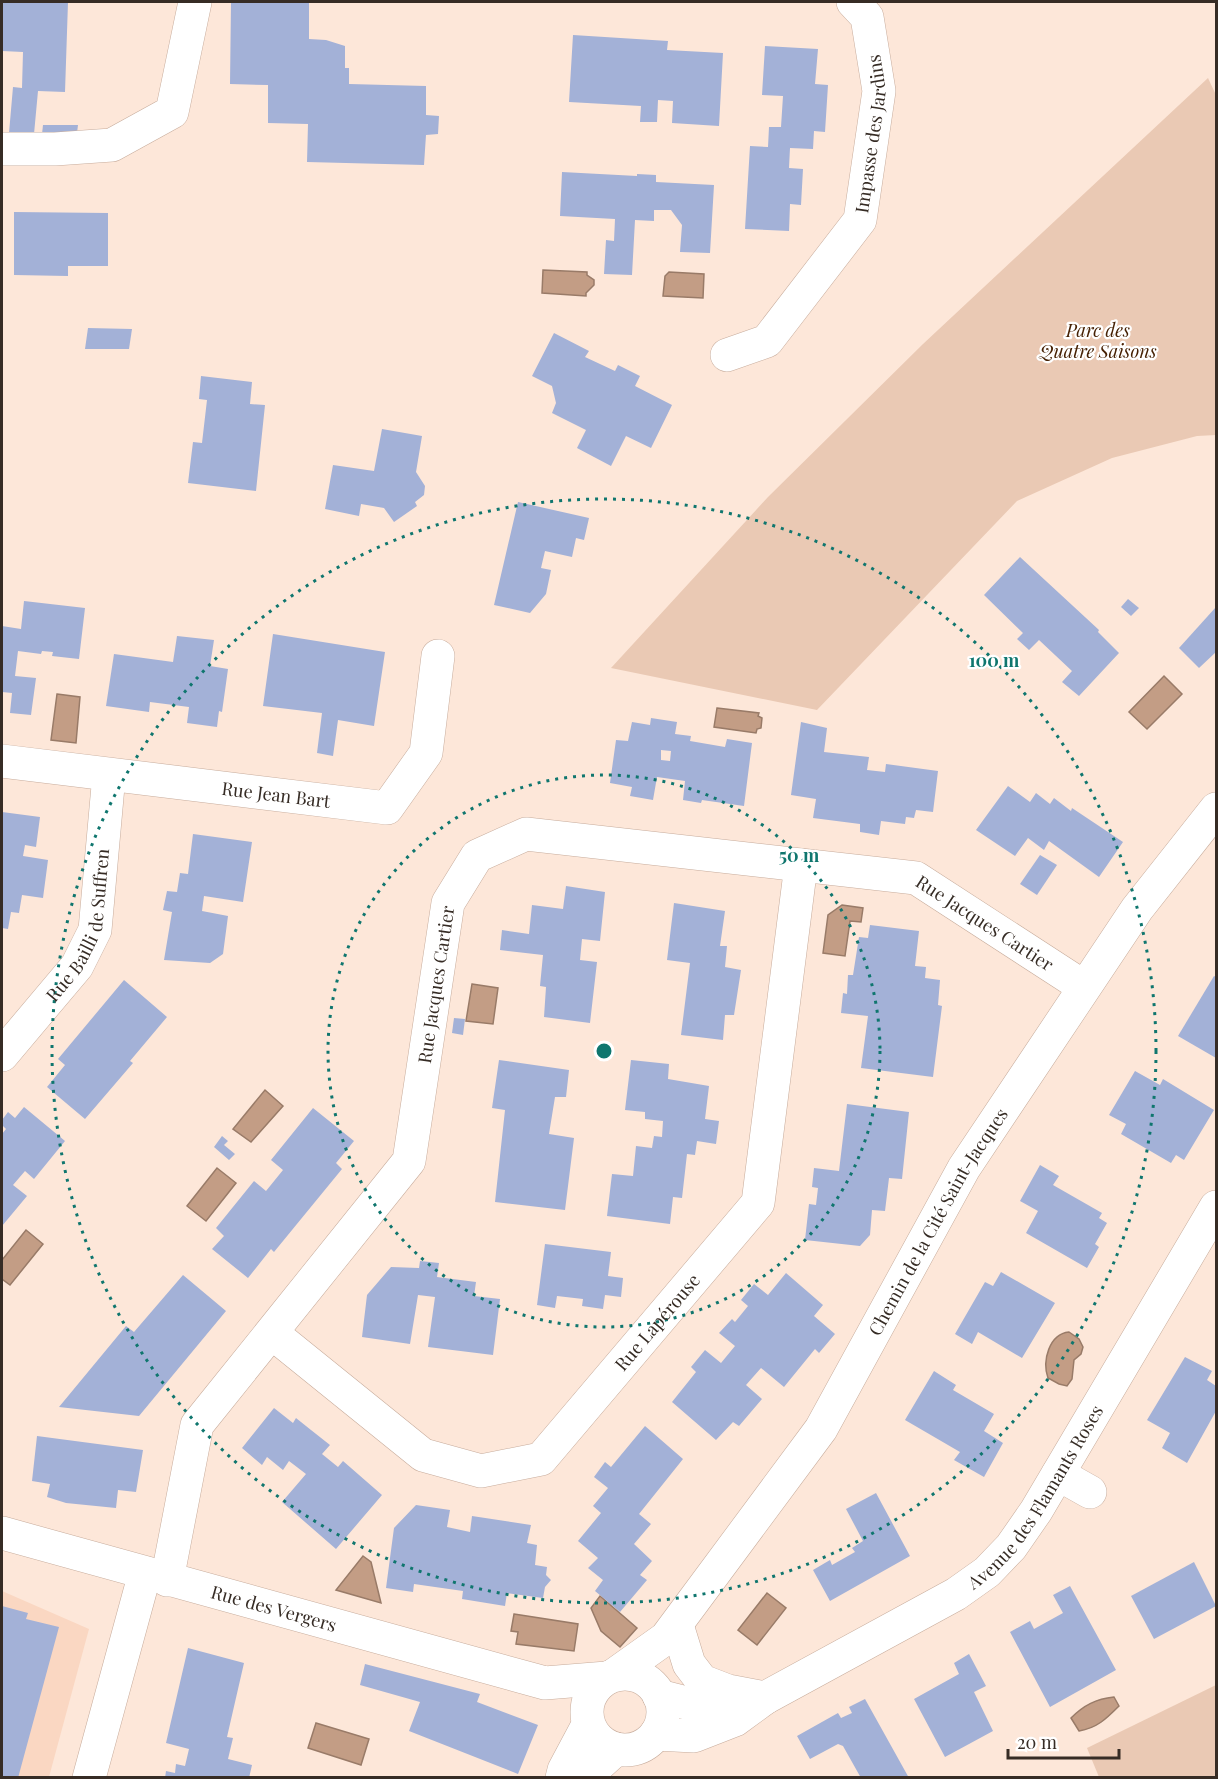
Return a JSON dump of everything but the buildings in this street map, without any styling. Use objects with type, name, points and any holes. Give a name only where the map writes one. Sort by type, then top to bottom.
[{"type":"street","points":[[2,150],[55,150],[112,146],[172,112],[195,2]]},
{"type":"street","name":"Impasse des Jardins","points":[[727,355],[767,341],[860,220],[879,91],[867,17],[853,2]]},
{"type":"street","name":"Rue Jean Bart","points":[[2,761],[387,808],[426,753],[438,656]]},
{"type":"street","name":"Rue Bailli de Suffren","points":[[2,1055],[77,966],[95,930],[109,775]]},
{"type":"street","name":"Chemin de la Cité Saint-Jacques","points":[[611,1677],[671,1632],[821,1428],[964,1168],[1137,909],[1216,809]]},
{"type":"street","name":"Rue Jacques Cartier","points":[[89,1778],[156,1576],[197,1425],[409,1161],[448,903],[477,856],[526,834],[916,878],[1084,987]]},
{"type":"street","name":"Rue Lapérouse","points":[[272,1333],[423,1455],[482,1471],[541,1459],[758,1203],[801,865]]},
{"type":"street","name":"Avenue des Flamants Roses","points":[[656,1734],[694,1736],[735,1720],[765,1698],[956,1594],[987,1572],[1011,1547],[1058,1474],[1216,1207]]},
{"type":"street","points":[[1058,1474],[1090,1492]]},
{"type":"street","name":"Rue des Vergers","points":[[2,1533],[545,1683],[611,1677]]},
{"type":"street","points":[[671,1632],[689,1664],[702,1681],[728,1691],[765,1698]]},
{"type":"street","name":"Chemin de la Cité Saint-Jacques","points":[[656,1691],[671,1632]]},
{"type":"street","points":[[625,1674],[636,1675],[656,1691],[663,1715],[656,1734],[648,1742],[639,1748],[616,1749],[604,1744],[595,1736],[587,1722],[586,1707],[590,1695],[598,1685],[611,1677],[625,1674]]},
{"type":"street","name":"Rue des Vergers","points":[[545,1683],[587,1722]]},
{"type":"street","name":"Avenue des Flamants Roses","points":[[656,1691],[698,1706],[765,1698]]},
{"type":"street","points":[[562,1778],[587,1722]]},
{"type":"street","points":[[584,1778],[616,1749]]},
{"type":"shaded area","points":[[543,270],[587,272],[587,275],[594,280],[594,285],[586,296],[542,293]]},
{"type":"shaded area","points":[[669,272],[704,274],[703,298],[663,296],[665,276]]},
{"type":"shaded area","points":[[1164,676],[1182,694],[1147,729],[1129,712]]},
{"type":"shaded area","points":[[57,694],[80,697],[76,743],[51,740]]},
{"type":"shaded area","points":[[717,708],[759,713],[758,716],[762,718],[761,728],[757,729],[756,733],[714,727]]},
{"type":"shaded area","points":[[842,905],[863,908],[861,922],[850,921],[845,956],[823,953],[828,915]]},
{"type":"shaded area","points":[[472,984],[498,988],[493,1024],[466,1021]]},
{"type":"shaded area","points":[[265,1090],[283,1106],[251,1142],[233,1129]]},
{"type":"shaded area","points":[[217,1168],[236,1183],[206,1221],[187,1206]]},
{"type":"shaded area","points":[[26,1230],[43,1244],[10,1285],[2,1279],[2,1260]]},
{"type":"shaded area","points":[[1069,1332],[1079,1339],[1083,1347],[1081,1354],[1074,1360],[1072,1379],[1067,1386],[1048,1378],[1046,1364],[1052,1343],[1062,1334]]},
{"type":"shaded area","points":[[363,1556],[371,1562],[381,1603],[336,1590]]},
{"type":"shaded area","points":[[2,1591],[89,1629],[49,1777],[2,1777]]},
{"type":"shaded area","points":[[767,1593],[786,1608],[757,1645],[738,1630]]},
{"type":"shaded area","points":[[600,1596],[637,1628],[620,1647],[601,1631],[591,1608]]},
{"type":"shaded area","points":[[514,1614],[578,1624],[574,1651],[516,1644],[518,1632],[511,1631]]},
{"type":"shaded area","points":[[1114,1697],[1119,1706],[1114,1711],[1096,1725],[1079,1731],[1071,1718],[1091,1703]]},
{"type":"shaded area","points":[[316,1723],[369,1739],[361,1765],[308,1748]]},
{"type":"green space","name":"Parc des Quatre Saisons","points":[[1208,78],[1216,95],[1216,435],[1197,436],[1112,458],[1017,501],[817,710],[611,668],[768,497],[923,344]]},
{"type":"green space","points":[[1216,1685],[1216,1777],[1099,1777],[1087,1748]]}]
